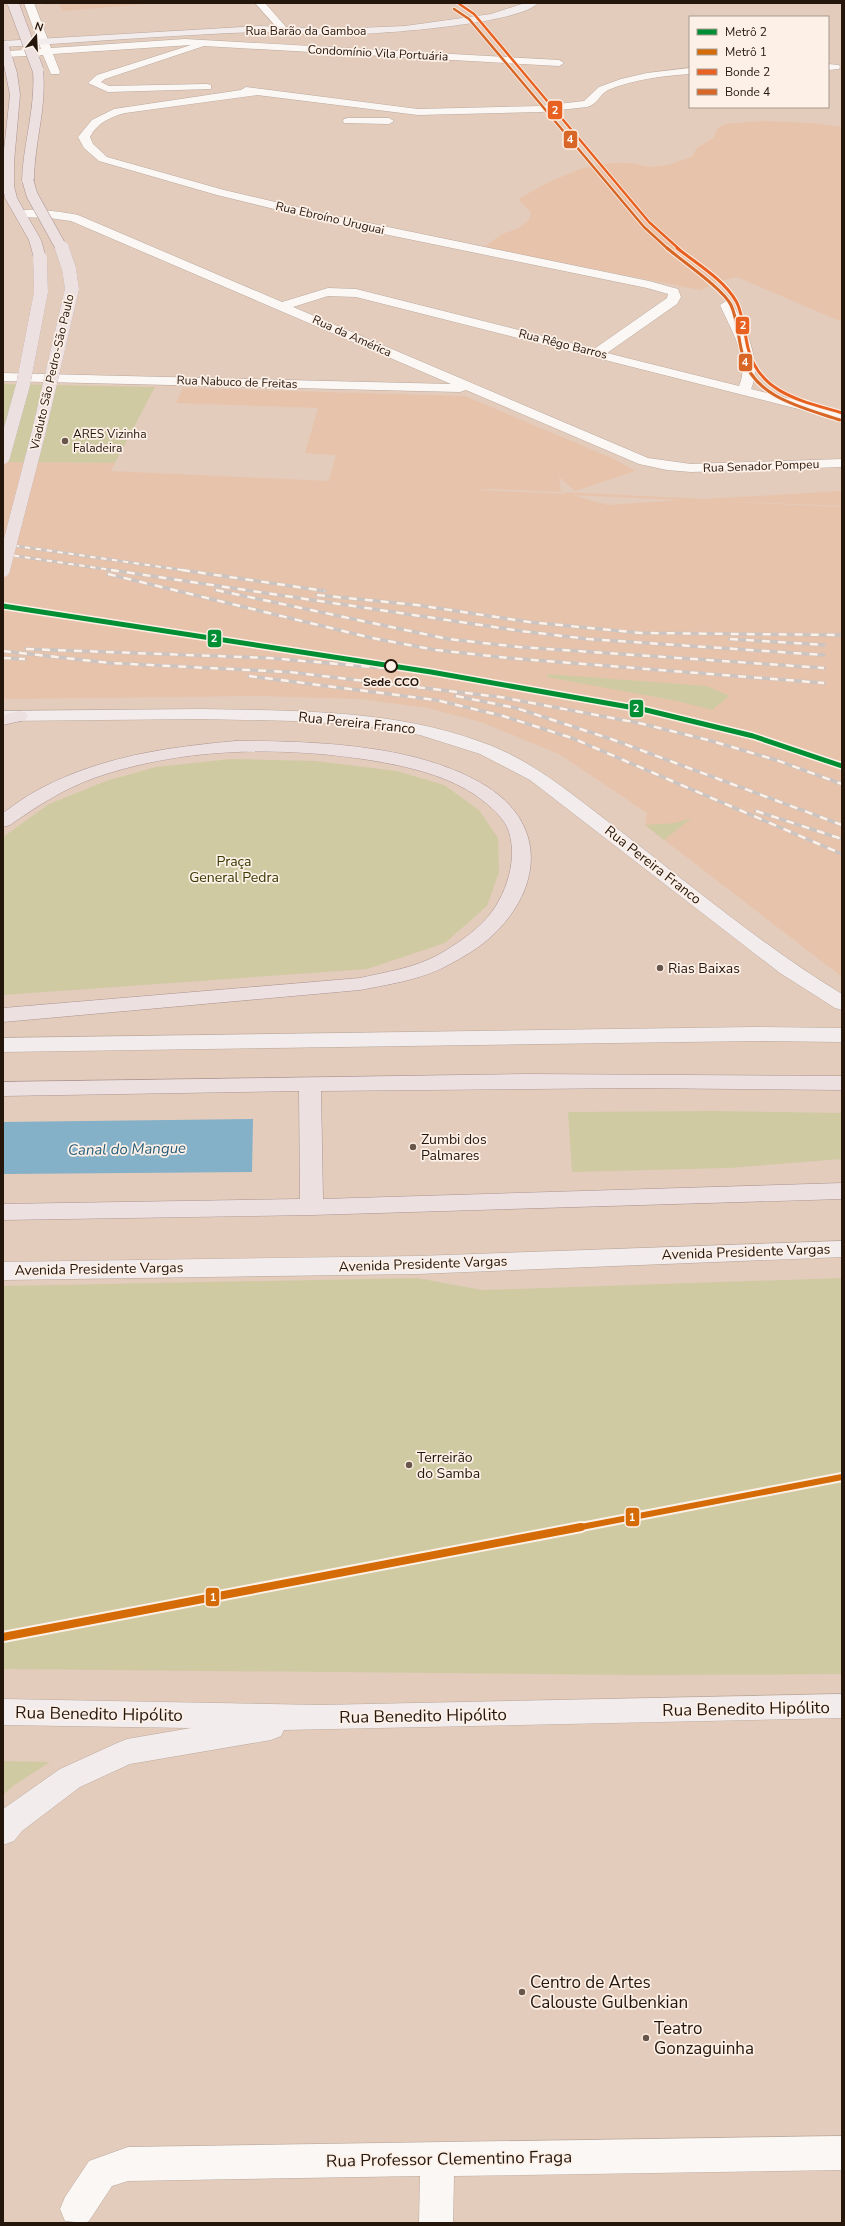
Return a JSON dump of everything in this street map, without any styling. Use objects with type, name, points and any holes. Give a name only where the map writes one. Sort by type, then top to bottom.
[{"type":"main road","name":"Viaduto São Pedro-São Paulo","points":[[3,570],[38,435],[72,288],[72,275],[67,259],[59,240],[34,199],[28,181],[28,167],[41,100],[38,70],[13,3]]},
{"type":"main road","name":"Rua Barão da Gamboa","points":[[47,46],[284,29],[346,32],[405,29],[500,15],[533,3]]},
{"type":"main road","points":[[4,47],[14,81],[15,104],[8,174],[8,190],[10,198],[21,214]]},
{"type":"main road","name":"Viaduto São Pedro-São Paulo","points":[[3,457],[23,385],[41,292],[40,258],[35,240],[21,214]]},
{"type":"main road","name":"Rua Pereira Franco","points":[[8,717],[201,714],[296,716],[361,720],[423,730],[486,750],[536,776],[787,969],[842,1003]]},
{"type":"main road","points":[[3,821],[24,804],[52,788],[83,776],[138,759],[188,751],[244,746],[308,747],[361,753],[402,761],[448,774],[491,799],[516,826],[522,855],[515,890],[496,921],[454,954],[410,974],[360,984],[3,1015]]},
{"type":"main road","points":[[3,1045],[842,1035]]},
{"type":"main road","points":[[3,1089],[310,1084],[707,1081],[842,1083]]},
{"type":"main road","points":[[310,1084],[312,1207]]},
{"type":"main road","points":[[3,1212],[312,1207],[792,1194],[842,1191]]},
{"type":"main road","points":[[792,1194],[842,1200]]},
{"type":"main road","name":"Avenida Presidente Vargas","points":[[3,1271],[417,1265],[842,1249]]},
{"type":"main road","name":"Rua Benedito Hipólito","points":[[3,1712],[321,1718],[842,1706]]},
{"type":"main road","points":[[3,1831],[11,1821],[70,1778],[126,1752],[321,1718]]},
{"type":"street","points":[[29,3],[56,72]]},
{"type":"street","points":[[260,3],[284,29]]},
{"type":"street","name":"Condomínio Vila Portuária","points":[[4,47],[161,42],[559,63]]},
{"type":"street","points":[[198,44],[199,46],[180,53],[101,77],[94,83],[108,89],[198,87],[260,91],[410,111],[473,112],[574,107],[593,101],[603,88],[614,84],[660,74],[689,71]]},
{"type":"street","name":"Rua Ebroíno Uruguai","points":[[260,91],[124,110],[105,116],[90,127],[84,137],[88,146],[103,159],[221,193],[335,220],[656,286],[673,292],[675,297],[672,301],[598,353]]},
{"type":"street","points":[[348,121],[437,121],[463,117],[473,112]]},
{"type":"street","name":"Rua da América","points":[[21,214],[49,214],[74,218],[284,306],[644,461],[681,467]]},
{"type":"street","name":"Rua Rêgo Barros","points":[[284,306],[324,292],[345,291],[598,353],[842,416]]},
{"type":"street","points":[[726,305],[750,364],[750,381],[744,390]]},
{"type":"street","name":"Rua Nabuco de Freitas","points":[[3,377],[472,388]]},
{"type":"street","name":"Rua Senador Pompeu","points":[[681,467],[842,463]]},
{"type":"street","name":"Rua Professor Clementino Fraga","points":[[77,2209],[101,2173],[128,2164],[842,2153]]},
{"type":"street","points":[[436,2223],[438,2159]]},
{"type":"shaded area","points":[[45,3],[157,3],[63,11],[59,4],[45,5]]},
{"type":"shaded area","points":[[764,121],[809,123],[842,127],[842,322],[737,277],[721,281],[700,290],[484,247],[502,234],[519,228],[528,221],[531,213],[520,201],[520,198],[549,182],[583,168],[612,163],[631,163],[649,167],[668,165],[692,157],[696,149],[714,137],[718,128],[725,124]]},
{"type":"shaded area","points":[[183,388],[465,396],[614,459],[635,471],[575,491],[559,477],[561,492],[704,499],[842,491],[842,506],[693,500],[842,507],[842,977],[645,825],[647,813],[559,754],[481,722],[427,708],[361,699],[258,696],[3,699],[3,462],[115,463],[111,471],[329,481],[336,455],[305,453],[318,408],[176,403]],"holes":[[[489,489],[561,492],[567,494],[478,490]],[[572,495],[681,500],[682,500],[607,505]]]},
{"type":"green space","name":"ARES Vizinha Faladeira","points":[[3,384],[155,387],[115,463],[3,462]]},
{"type":"green space","points":[[548,674],[707,686],[730,696],[712,710],[677,701],[546,677]]},
{"type":"green space","name":"Praça General Pedra","points":[[231,759],[315,761],[397,771],[444,785],[479,810],[498,838],[499,872],[487,906],[445,943],[367,969],[3,995],[3,838],[49,804],[106,781],[156,767]]},
{"type":"green space","points":[[692,818],[664,840],[645,825],[674,823]]},
{"type":"green space","points":[[712,1111],[842,1113],[842,1159],[729,1168],[572,1172],[568,1112]]},
{"type":"green space","points":[[417,1278],[482,1290],[842,1278],[842,1674],[642,1675],[3,1669],[3,1286]]},
{"type":"green space","points":[[3,1761],[50,1762],[13,1786],[3,1795]]},
{"type":"water","name":"Canal do Mangue","points":[[253,1119],[252,1172],[3,1174],[3,1122]]},
{"type":"railway","points":[[3,544],[189,571]]},
{"type":"railway","points":[[3,554],[118,571]]},
{"type":"railway","points":[[111,570],[521,631],[588,639],[824,655]]},
{"type":"railway","points":[[182,570],[325,591]]},
{"type":"railway","points":[[108,574],[372,638],[436,650],[508,658],[824,683]]},
{"type":"railway","points":[[216,590],[448,639],[519,647],[824,668]]},
{"type":"railway","points":[[317,595],[417,605],[529,622],[641,633],[842,635]]},
{"type":"railway","points":[[730,639],[824,645]]},
{"type":"railway","points":[[26,649],[269,658],[431,672]]},
{"type":"railway","points":[[3,651],[110,663],[289,672],[500,697],[639,723],[708,740],[776,760],[842,784]]},
{"type":"railway","points":[[3,658],[25,659]]},
{"type":"railway","points":[[249,676],[436,700],[503,716],[572,738],[842,854]]},
{"type":"railway","points":[[456,696],[516,708],[611,739],[842,825]]},
{"type":"railway","points":[[756,811],[842,839]]},
{"type":"metro line","name":"2","points":[[3,606],[431,672],[646,710],[753,736],[842,766]]},
{"type":"metro line","name":"1","points":[[3,1637],[842,1477]]},
{"type":"tram line","name":"2","points":[[458,3],[474,14],[649,222],[671,243],[726,288],[737,302],[750,356],[759,375],[788,396],[842,413]]},
{"type":"tram line","name":"4","points":[[454,9],[469,19],[644,227],[721,293],[731,305],[743,358],[754,380],[785,402],[840,420]]},
{"type":"place","name":"ARES Vizinha Faladeira","points":[[65,441]]},
{"type":"place","name":"Sede CCO","points":[[391,666]]},
{"type":"place","name":"Rias Baixas","points":[[660,968]]},
{"type":"place","name":"Zumbi dos Palmares","points":[[413,1147]]},
{"type":"place","name":"Terreirão do Samba","points":[[409,1465]]},
{"type":"place","name":"Centro de Artes Calouste Gulbenkian","points":[[522,1992]]},
{"type":"place","name":"Teatro Gonzaguinha","points":[[646,2038]]}]
